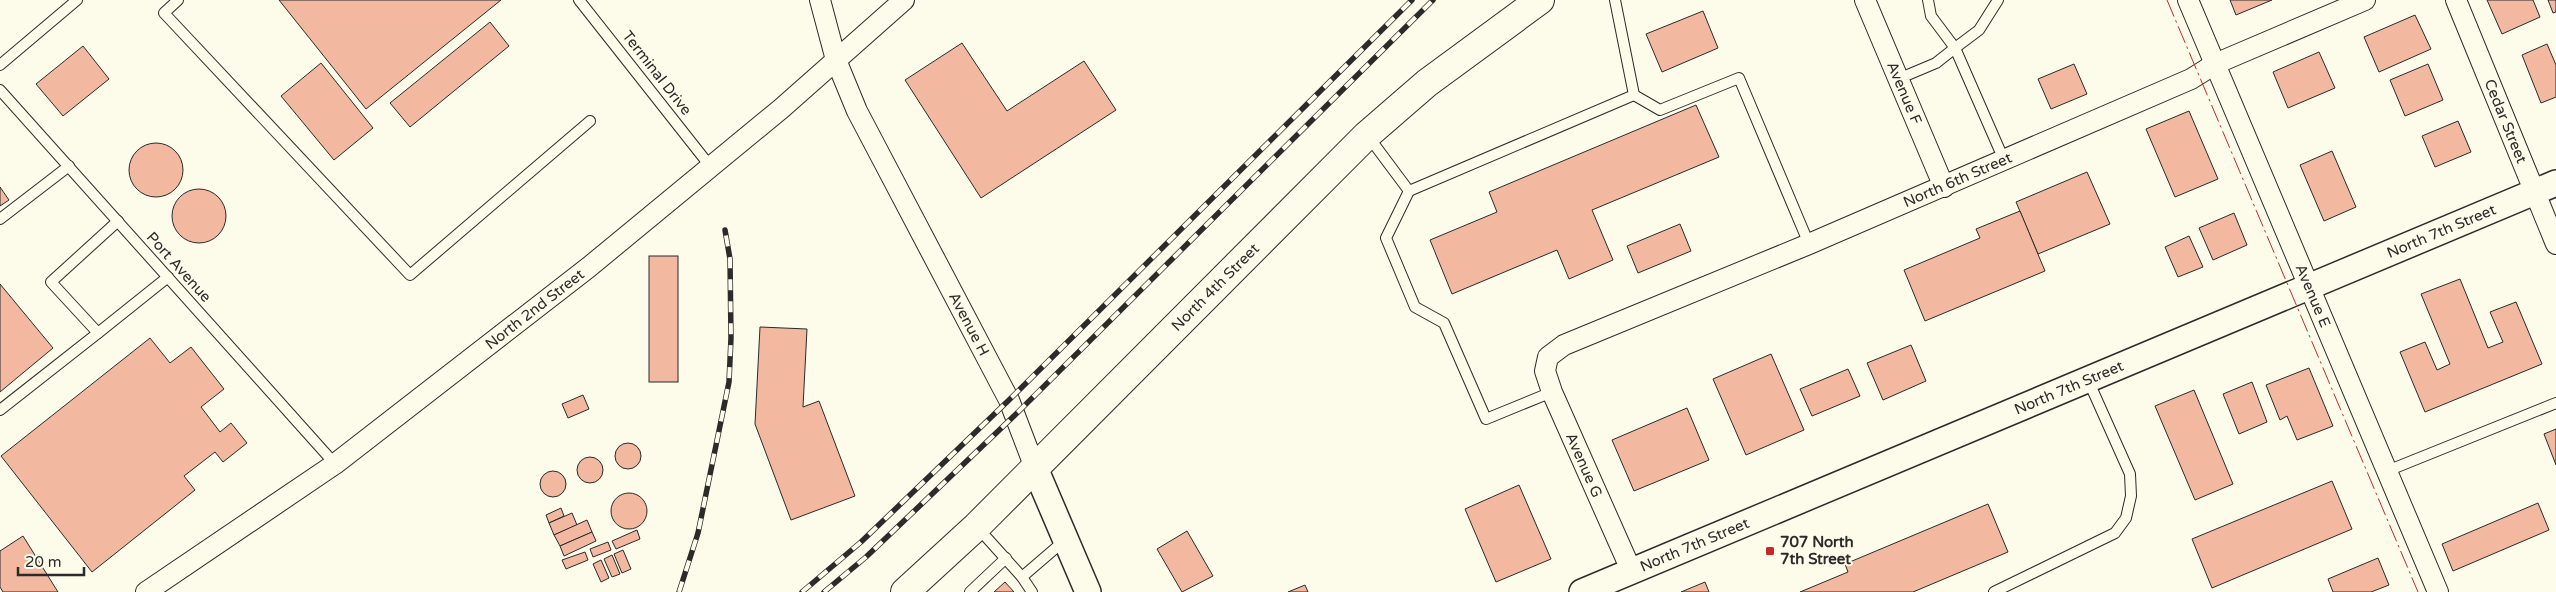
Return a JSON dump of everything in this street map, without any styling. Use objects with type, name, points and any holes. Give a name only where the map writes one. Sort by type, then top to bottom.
[{"type":"main road","name":"North 4th Street","points":[[905,592],[1035,468],[1367,135],[1427,83],[1540,0]]},
{"type":"street","name":"Avenue H","points":[[820,0],[836,60],[857,110],[1009,400],[1035,468],[1088,592]]},
{"type":"street","name":"North 2nd Street","points":[[146,592],[335,464],[588,267],[836,60],[904,0]]},
{"type":"street","name":"Avenue F","points":[[1865,0],[1944,187]]},
{"type":"street","name":"Avenue E","points":[[2188,0],[2307,287],[2438,592]]},
{"type":"street","name":"North 6th Street","points":[[1548,357],[1564,345],[1944,187],[2191,79],[2215,64],[2365,0]]},
{"type":"street","name":"Cedar Street","points":[[2456,0],[2545,188],[2556,244]]},
{"type":"street","name":"North 7th Street","points":[[1582,592],[1609,587],[1631,570],[2545,188]]},
{"type":"street","name":"Avenue G","points":[[1548,357],[1545,371],[1552,392],[1631,570]]},
{"type":"lane","points":[[0,64],[77,0]]},
{"type":"lane","points":[[178,0],[164,13],[410,275],[590,121]]},
{"type":"lane","name":"Terminal Drive","points":[[579,0],[710,166]]},
{"type":"lane","points":[[1615,0],[1634,95],[1660,110],[1740,78],[1809,244]]},
{"type":"lane","points":[[1928,0],[1931,16],[1955,48],[2004,160]]},
{"type":"lane","points":[[1898,79],[1936,63],[1980,30],[1998,0]]},
{"type":"lane","name":"Port Avenue","points":[[0,90],[335,464]]},
{"type":"lane","points":[[1552,392],[1486,419],[1444,322],[1415,307],[1386,238],[1409,191],[1634,95]]},
{"type":"lane","points":[[1367,135],[1409,191]]},
{"type":"lane","points":[[0,219],[68,166]]},
{"type":"lane","points":[[98,333],[51,282],[118,221]]},
{"type":"lane","points":[[0,410],[168,277]]},
{"type":"lane","points":[[1994,592],[2115,533],[2126,518],[2131,496],[2130,474],[2088,379]]},
{"type":"lane","points":[[2387,471],[2556,404]]},
{"type":"lane","points":[[976,526],[1006,558],[1032,592]]},
{"type":"lane","points":[[1022,577],[1066,540]]},
{"type":"lane","points":[[970,592],[1006,558]]},
{"type":"building","points":[[279,0],[501,0],[366,109]]},
{"type":"building","points":[[2230,0],[2272,0],[2236,15]]},
{"type":"building","points":[[2487,0],[2533,0],[2540,17],[2502,34]]},
{"type":"building","points":[[2548,0],[2556,0],[2556,12],[2553,13]]},
{"type":"building","points":[[1703,11],[1718,48],[1662,72],[1646,34]]},
{"type":"building","points":[[2415,15],[2431,49],[2379,72],[2364,37]]},
{"type":"building","points":[[490,22],[509,46],[410,127],[390,103]]},
{"type":"building","points":[[962,43],[1007,111],[1084,61],[1116,110],[981,198],[905,80]]},
{"type":"building","points":[[2547,44],[2556,65],[2556,97],[2541,103],[2522,55]]},
{"type":"building","points":[[83,46],[109,79],[63,116],[36,84]]},
{"type":"building","points":[[2319,52],[2335,88],[2288,108],[2273,72]]},
{"type":"building","points":[[321,63],[373,128],[334,160],[281,96]]},
{"type":"building","points":[[2074,64],[2087,94],[2051,109],[2038,79]]},
{"type":"building","points":[[2428,64],[2443,100],[2405,116],[2390,80]]},
{"type":"building","points":[[1696,105],[1719,157],[1592,210],[1613,260],[1569,279],[1557,250],[1452,294],[1430,240],[1497,212],[1489,192]]},
{"type":"building","points":[[2189,111],[2218,179],[2175,197],[2146,129]]},
{"type":"building","points":[[2458,121],[2471,152],[2435,167],[2422,136]]},
{"type":"building","points":[[151,143],[161,143],[171,147],[179,155],[183,170],[179,185],[171,193],[161,197],[151,197],[141,193],[133,185],[129,175],[129,165],[133,155],[141,147]]},
{"type":"building","points":[[2332,151],[2356,207],[2324,221],[2300,165]]},
{"type":"building","points":[[2087,172],[2110,224],[2038,254],[2016,202]]},
{"type":"building","points":[[0,187],[9,200],[0,206]]},
{"type":"building","points":[[194,189],[204,189],[214,193],[222,201],[226,216],[222,231],[214,239],[204,243],[194,243],[184,239],[176,231],[172,221],[172,211],[176,201],[184,193]]},
{"type":"building","points":[[2020,211],[2045,271],[1925,321],[1904,270],[1980,238],[1976,229]]},
{"type":"building","points":[[2234,213],[2247,245],[2213,260],[2199,228]]},
{"type":"building","points":[[1680,224],[1691,251],[1638,273],[1627,246]]},
{"type":"building","points":[[2189,236],[2203,267],[2178,277],[2165,247]]},
{"type":"building","points":[[649,256],[678,256],[678,382],[649,382]]},
{"type":"building","points":[[2460,279],[2488,348],[2503,342],[2490,312],[2516,302],[2542,364],[2425,412],[2400,352],[2425,342],[2437,370],[2450,364],[2421,294]]},
{"type":"building","points":[[0,284],[53,348],[0,392]]},
{"type":"building","points":[[760,327],[807,329],[803,407],[819,401],[855,496],[791,520],[755,424]]},
{"type":"building","points":[[150,338],[170,363],[191,347],[224,389],[201,407],[220,432],[231,423],[247,443],[223,462],[215,452],[184,476],[195,490],[92,572],[1,456]]},
{"type":"building","points":[[1911,345],[1926,381],[1883,400],[1867,363]]},
{"type":"building","points":[[1771,354],[1804,430],[1746,455],[1713,379]]},
{"type":"building","points":[[2309,368],[2333,426],[2297,440],[2287,416],[2280,420],[2266,385]]},
{"type":"building","points":[[1848,369],[1860,396],[1812,416],[1800,389]]},
{"type":"building","points":[[2252,382],[2267,422],[2239,434],[2223,394]]},
{"type":"building","points":[[2194,390],[2233,484],[2195,500],[2155,406]]},
{"type":"building","points":[[583,395],[589,409],[568,418],[562,404]]},
{"type":"building","points":[[1687,408],[1709,460],[1634,491],[1612,440]]},
{"type":"building","points":[[2556,429],[2556,465],[2544,434]]},
{"type":"building","points":[[628,443],[637,447],[641,456],[637,465],[628,469],[619,465],[615,456],[619,447]]},
{"type":"building","points":[[590,457],[599,461],[603,470],[599,479],[590,483],[581,479],[577,470],[581,461]]},
{"type":"building","points":[[553,471],[562,475],[566,484],[562,493],[553,497],[544,493],[540,484],[544,475]]},
{"type":"building","points":[[2332,481],[2352,529],[2212,588],[2192,539]]},
{"type":"building","points":[[1519,485],[1551,559],[1496,582],[1465,509]]},
{"type":"building","points":[[629,493],[636,494],[642,498],[646,504],[646,518],[642,524],[636,528],[629,529],[622,528],[616,524],[612,518],[611,511],[612,504],[616,498],[622,494]]},
{"type":"building","points":[[2538,503],[2549,530],[2453,571],[2442,544]]},
{"type":"building","points":[[1988,504],[2008,552],[1913,592],[1800,592],[1848,572],[1845,564]]},
{"type":"building","points":[[561,508],[564,516],[549,523],[546,515]]},
{"type":"building","points":[[572,513],[577,525],[554,535],[549,523]]},
{"type":"building","points":[[587,520],[592,532],[560,546],[554,535]]},
{"type":"building","points":[[637,530],[640,539],[616,549],[612,541]]},
{"type":"building","points":[[1187,531],[1213,576],[1182,592],[1157,549]]},
{"type":"building","points":[[592,532],[596,541],[564,556],[560,546]]},
{"type":"building","points":[[23,536],[58,592],[3,592],[0,587],[0,551]]},
{"type":"building","points":[[608,542],[611,550],[593,557],[590,549]]},
{"type":"building","points":[[623,550],[631,569],[622,573],[614,554]]},
{"type":"building","points":[[585,552],[588,560],[566,569],[562,560]]},
{"type":"building","points":[[612,555],[620,574],[612,577],[604,559]]},
{"type":"building","points":[[2378,558],[2389,585],[2371,592],[2333,592],[2328,579]]},
{"type":"building","points":[[601,560],[609,578],[601,582],[593,564]]},
{"type":"building","points":[[1005,582],[1014,592],[994,592]]},
{"type":"building","points":[[1705,582],[1709,592],[1681,592]]},
{"type":"building","points":[[1305,585],[1308,592],[1288,592]]},
{"type":"railway","points":[[802,592],[861,542],[1009,400],[1412,0]]},
{"type":"railway","points":[[824,592],[866,557],[1015,415],[1433,0]]},
{"type":"railway","points":[[679,592],[698,533],[729,382],[731,338],[730,259],[725,230]]},
{"type":"power","points":[[2167,0],[2418,592]]},
{"type":"place","name":"707 North 7th Street","points":[[1770,551]]}]
